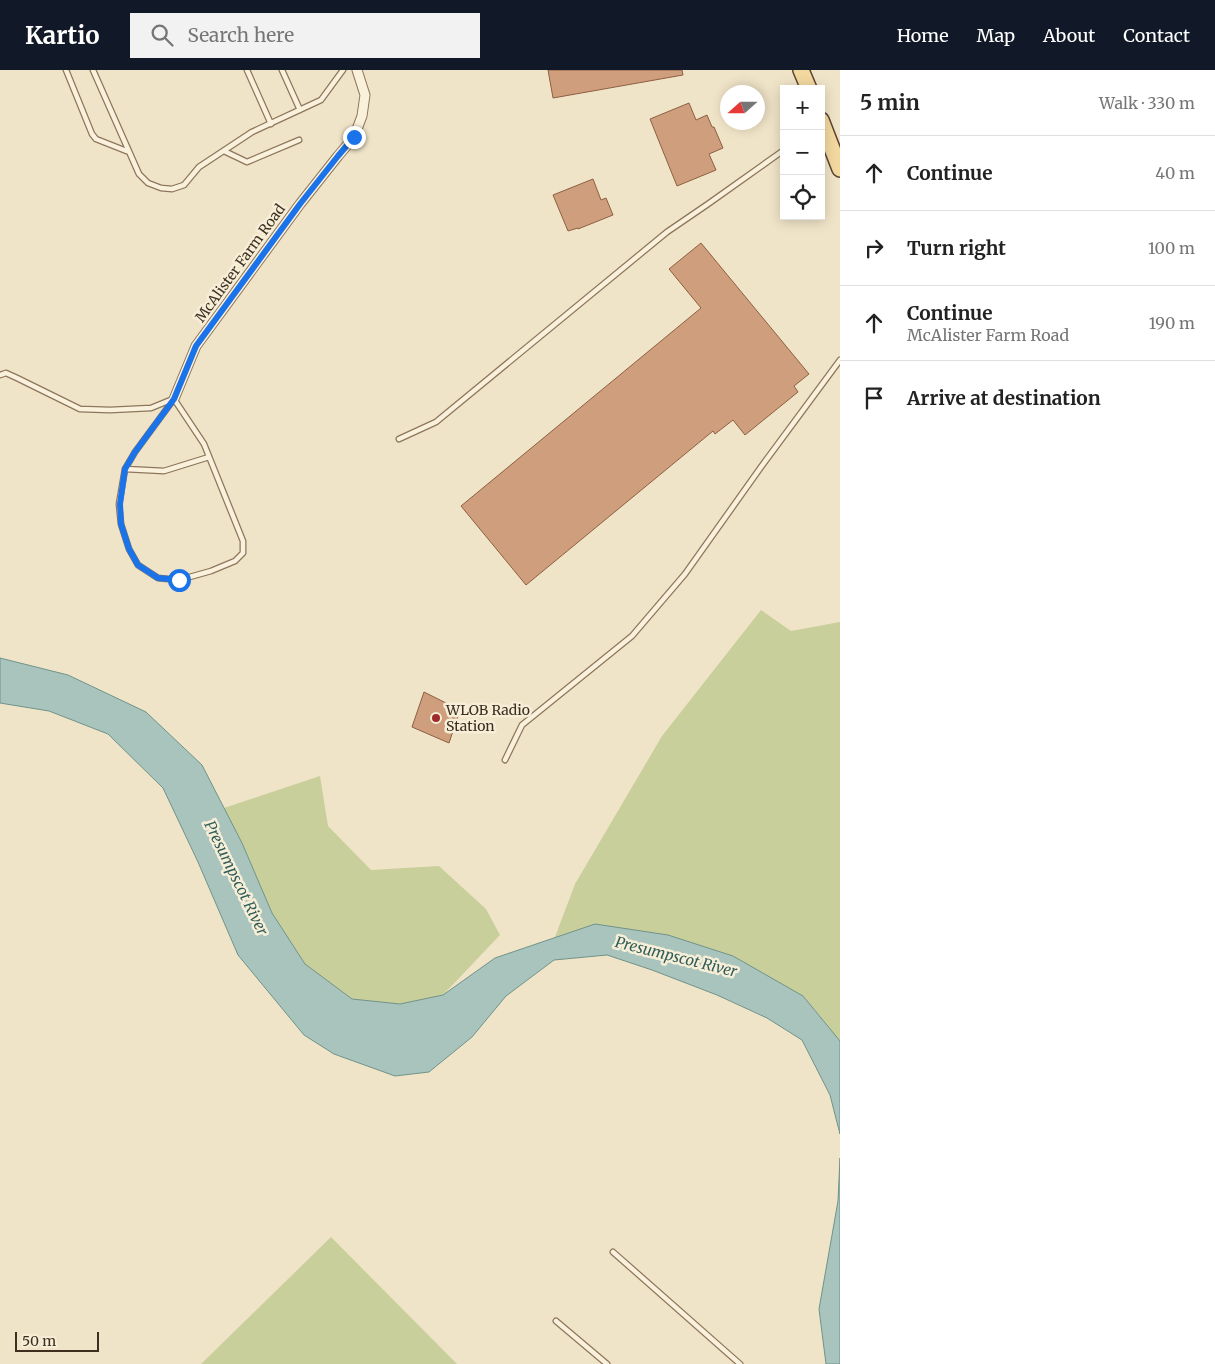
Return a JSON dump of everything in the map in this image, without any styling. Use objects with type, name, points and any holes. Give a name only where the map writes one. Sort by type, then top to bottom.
[{"type":"main road","points":[[801,70],[807,85]]},
{"type":"main road","points":[[824,130],[840,169]]},
{"type":"street","name":"McAlister Farm Road","points":[[174,399],[196,346],[300,204],[354,137],[362,116],[365,95],[357,70]]},
{"type":"lane","points":[[66,70],[92,134],[96,139],[129,152]]},
{"type":"lane","points":[[93,70],[139,174],[148,183],[161,188],[172,189],[184,186],[199,168],[252,132],[321,100],[342,70]]},
{"type":"lane","points":[[247,70],[271,124]]},
{"type":"lane","points":[[282,70],[300,110]]},
{"type":"lane","points":[[224,151],[247,162],[299,140]]},
{"type":"lane","points":[[399,439],[436,422],[667,232],[780,153]]},
{"type":"lane","points":[[505,760],[522,725],[632,636],[685,574],[840,360]]},
{"type":"lane","points":[[0,375],[6,373],[18,378],[80,409],[151,408],[174,399]]},
{"type":"lane","points":[[174,399],[204,444],[243,541],[243,553],[235,561],[211,571],[179,580],[158,578],[138,565],[129,549],[121,524],[120,504],[125,469],[135,452],[174,399]]},
{"type":"lane","points":[[125,469],[164,471],[209,457]]},
{"type":"lane","points":[[613,1252],[740,1364]]},
{"type":"lane","points":[[556,1321],[608,1364]]},
{"type":"green space","points":[[761,610],[791,631],[840,622],[840,1041],[803,996],[555,937],[575,884],[662,736]]},
{"type":"green space","points":[[320,776],[328,826],[371,870],[439,866],[486,909],[500,935],[443,995],[400,1004],[352,999],[305,964],[272,913],[242,843],[224,808]]},
{"type":"green space","points":[[331,1237],[457,1364],[201,1364]]},
{"type":"water","name":"Presumpscot River","points":[[0,658],[68,675],[146,712],[202,765],[242,843],[272,913],[305,964],[352,999],[400,1004],[443,995],[495,958],[595,924],[668,935],[733,956],[803,996],[840,1041],[840,1134],[830,1095],[802,1040],[767,1018],[717,995],[607,955],[554,960],[506,996],[472,1037],[429,1072],[395,1076],[334,1054],[304,1035],[238,955],[198,862],[163,788],[108,734],[49,711],[0,703]]},
{"type":"water","points":[[840,1158],[840,1364],[826,1364],[819,1309],[838,1201]]},
{"type":"building","points":[[548,70],[682,70],[683,75],[553,98]]},
{"type":"building","points":[[689,103],[696,120],[707,115],[723,148],[709,154],[716,170],[677,186],[650,119]]},
{"type":"building","points":[[593,179],[601,200],[606,198],[613,215],[568,231],[553,195]]},
{"type":"building","points":[[701,243],[809,374],[794,386],[798,392],[745,435],[733,420],[715,434],[713,431],[526,585],[461,506],[701,308],[669,269]]},
{"type":"building","name":"WLOB Radio Station","points":[[424,692],[460,710],[449,743],[412,727]]},
{"type":"place","name":"WLOB Radio Station","points":[[436,718]]},
{"type":"route","points":[[179,580],[158,578],[138,565],[129,549],[121,524],[120,504],[125,469],[135,452],[174,399],[196,346],[300,204],[354,137]]}]
